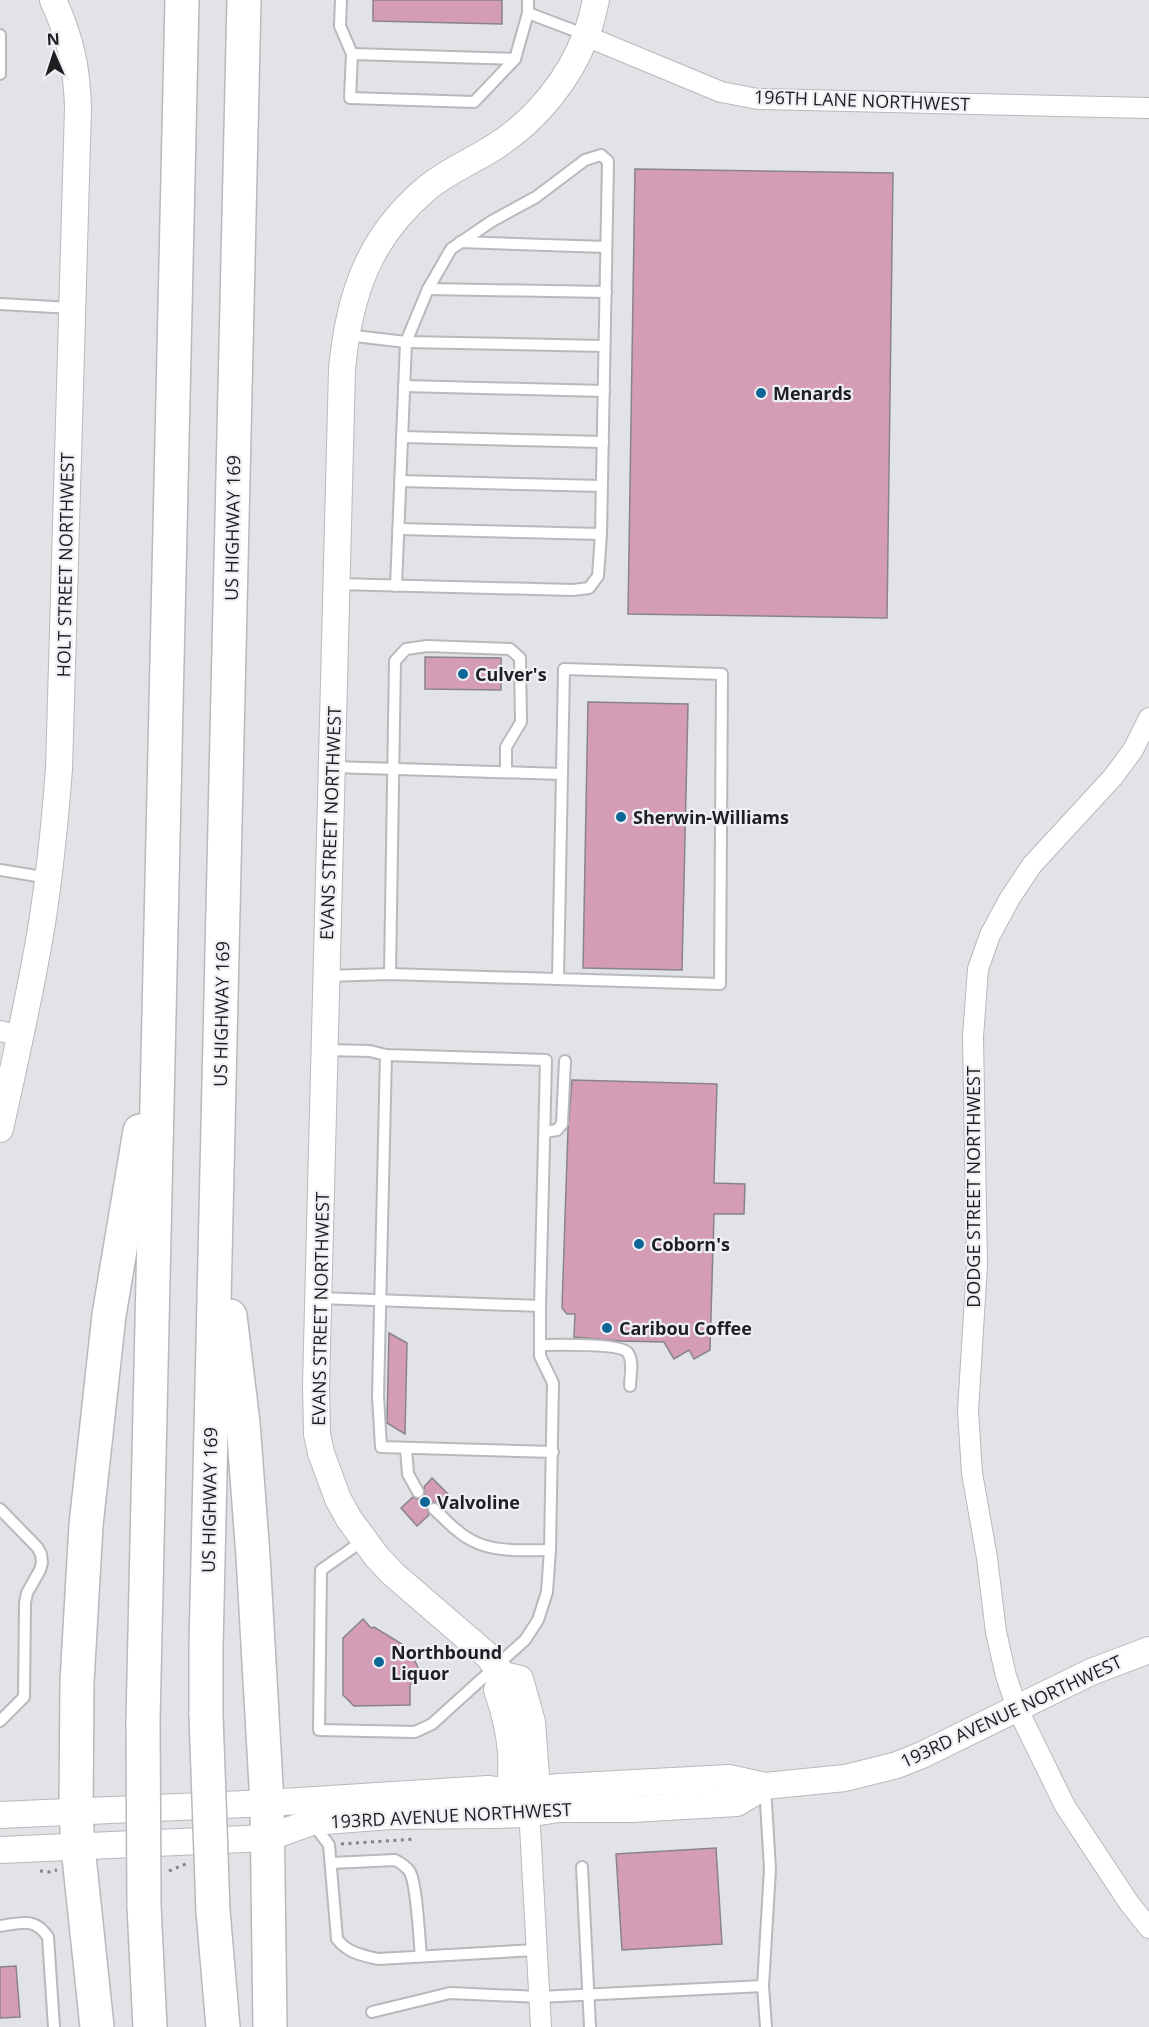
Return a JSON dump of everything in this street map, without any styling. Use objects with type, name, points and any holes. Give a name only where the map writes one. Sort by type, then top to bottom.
[{"type":"highway","points":[[150,2027],[144,1906],[143,1721],[182,0]]},
{"type":"highway","name":"US HIGHWAY 169","points":[[223,2027],[213,1911],[206,1715],[206,1647],[244,0]]},
{"type":"highway","points":[[97,2027],[78,1847],[77,1682],[89,1502],[109,1315],[159,1014]]},
{"type":"highway","points":[[216,1209],[243,1423],[253,1556],[267,1803],[270,2027]]},
{"type":"street","name":"HOLT STREET NORTHWEST","points":[[0,1129],[10,1034],[38,946],[49,878],[59,769],[77,89],[74,59],[65,28],[53,0]]},
{"type":"street","name":"EVANS STREET NORTHWEST","points":[[527,1814],[537,1790],[532,1722],[520,1679],[500,1670],[393,1574],[364,1540],[338,1499],[321,1453],[317,1434],[316,1384],[342,369],[346,335],[358,283],[395,220],[444,176],[498,145],[535,114],[565,78],[586,36],[596,0]]},
{"type":"street","name":"196TH LANE NORTHWEST","points":[[586,36],[722,92],[758,99],[1149,108]]},
{"type":"street","name":"DODGE STREET NORTHWEST","points":[[1149,718],[1133,750],[1113,777],[1032,865],[990,935],[978,969],[973,1036],[977,1265],[968,1379],[972,1473],[987,1558],[996,1632],[1006,1676],[1017,1708],[1065,1806],[1129,1903],[1149,1928]]},
{"type":"street","name":"193RD AVENUE NORTHWEST","points":[[0,1815],[267,1803],[488,1789],[512,1792],[560,1786],[729,1778],[765,1786],[834,1780],[897,1765],[953,1741],[1091,1672],[1149,1650]]},
{"type":"street","points":[[500,1670],[497,1690],[505,1710],[511,1753],[512,1792]]},
{"type":"street","name":"193RD AVENUE NORTHWEST","points":[[0,1850],[267,1838],[312,1822],[390,1816],[527,1814],[559,1809],[632,1809],[737,1803],[765,1786]]},
{"type":"street","name":"EVANS STREET NORTHWEST","points":[[512,1792],[527,1814],[530,1827],[541,2027]]},
{"type":"lane","points":[[341,0],[340,26],[352,54],[350,98],[474,102],[515,58],[528,13],[528,0]]},
{"type":"lane","points":[[528,13],[586,36]]},
{"type":"lane","points":[[0,35],[0,74]]},
{"type":"lane","points":[[352,54],[515,58]]},
{"type":"lane","points":[[336,584],[396,586],[573,590],[589,588],[598,576],[601,534],[608,161],[601,155],[585,159],[536,197],[460,242],[451,249],[428,289],[406,342],[396,586]]},
{"type":"lane","points":[[460,242],[606,247]]},
{"type":"lane","points":[[428,289],[606,292]]},
{"type":"lane","points":[[0,304],[71,308]]},
{"type":"lane","points":[[346,335],[406,342],[604,346]]},
{"type":"lane","points":[[404,386],[604,391]]},
{"type":"lane","points":[[402,437],[603,442]]},
{"type":"lane","points":[[400,481],[602,486]]},
{"type":"lane","points":[[398,529],[601,534]]},
{"type":"lane","points":[[390,974],[395,662],[406,649],[427,646],[510,649],[520,658],[520,722],[507,747],[506,772]]},
{"type":"lane","points":[[326,975],[390,974],[720,984],[722,674],[564,669],[558,979]]},
{"type":"lane","points":[[332,768],[562,774]]},
{"type":"lane","points":[[0,870],[49,878]]},
{"type":"lane","points":[[325,1050],[370,1051],[386,1055],[546,1060],[540,1356],[553,1383],[553,1452],[547,1592],[538,1620],[500,1670],[423,1730],[415,1732],[319,1730],[321,1570],[364,1540]]},
{"type":"lane","points":[[386,1055],[378,1396],[381,1447],[553,1452]]},
{"type":"lane","points":[[545,1132],[557,1130],[562,1124],[565,1061]]},
{"type":"lane","points":[[320,1298],[540,1306]]},
{"type":"lane","points":[[540,1345],[619,1347],[629,1355],[631,1361],[630,1386]]},
{"type":"lane","points":[[406,1448],[408,1474],[418,1492]]},
{"type":"lane","points":[[0,1509],[37,1547],[42,1563],[27,1593],[24,1697],[0,1721]]},
{"type":"lane","points":[[434,1509],[460,1534],[478,1544],[501,1549],[550,1550]]},
{"type":"lane","points":[[765,1786],[770,1869],[763,1986],[766,2027]]},
{"type":"lane","points":[[312,1822],[330,1845],[337,1939],[344,1948],[378,1959],[536,1950]]},
{"type":"lane","points":[[331,1863],[395,1860],[404,1865],[410,1872],[413,1884],[421,1956]]},
{"type":"lane","points":[[582,1867],[590,2027]]},
{"type":"lane","points":[[0,1926],[30,1923],[41,1926],[48,1937],[54,2027]]},
{"type":"lane","points":[[372,2012],[450,1993],[539,1997],[763,1986]]},
{"type":"building","points":[[373,0],[502,0],[502,24],[373,21]]},
{"type":"building","name":"Menards","points":[[635,169],[893,173],[887,618],[628,614]]},
{"type":"building","name":"Culver's","points":[[425,657],[501,658],[501,690],[425,689]]},
{"type":"building","points":[[588,702],[688,704],[682,970],[583,968]]},
{"type":"building","name":"Coborn's","points":[[572,1080],[717,1084],[714,1183],[745,1184],[744,1214],[714,1214],[710,1350],[694,1359],[689,1350],[674,1359],[664,1342],[574,1337],[575,1314],[567,1314],[562,1308],[568,1129]]},
{"type":"building","points":[[389,1333],[407,1343],[405,1434],[387,1423]]},
{"type":"building","name":"Valvoline","points":[[432,1478],[449,1495],[440,1504],[429,1503],[427,1508],[429,1515],[417,1526],[401,1508],[413,1497],[422,1498],[425,1493],[424,1487]]},
{"type":"building","name":"Northbound Liquor","points":[[363,1619],[371,1628],[374,1627],[402,1644],[413,1657],[421,1674],[410,1685],[410,1705],[354,1706],[343,1695],[343,1638]]},
{"type":"building","points":[[716,1848],[722,1944],[622,1950],[616,1854]]},
{"type":"building","points":[[16,1966],[20,2017],[0,2018],[0,1967]]},
{"type":"place","name":"Menards","points":[[761,393]]},
{"type":"place","name":"Culver's","points":[[463,674]]},
{"type":"place","name":"Sherwin-Williams","points":[[621,817]]},
{"type":"place","name":"Coborn's","points":[[639,1244]]},
{"type":"place","name":"Caribou Coffee","points":[[607,1328]]},
{"type":"place","name":"Valvoline","points":[[425,1502]]},
{"type":"place","name":"Northbound Liquor","points":[[379,1662]]}]
